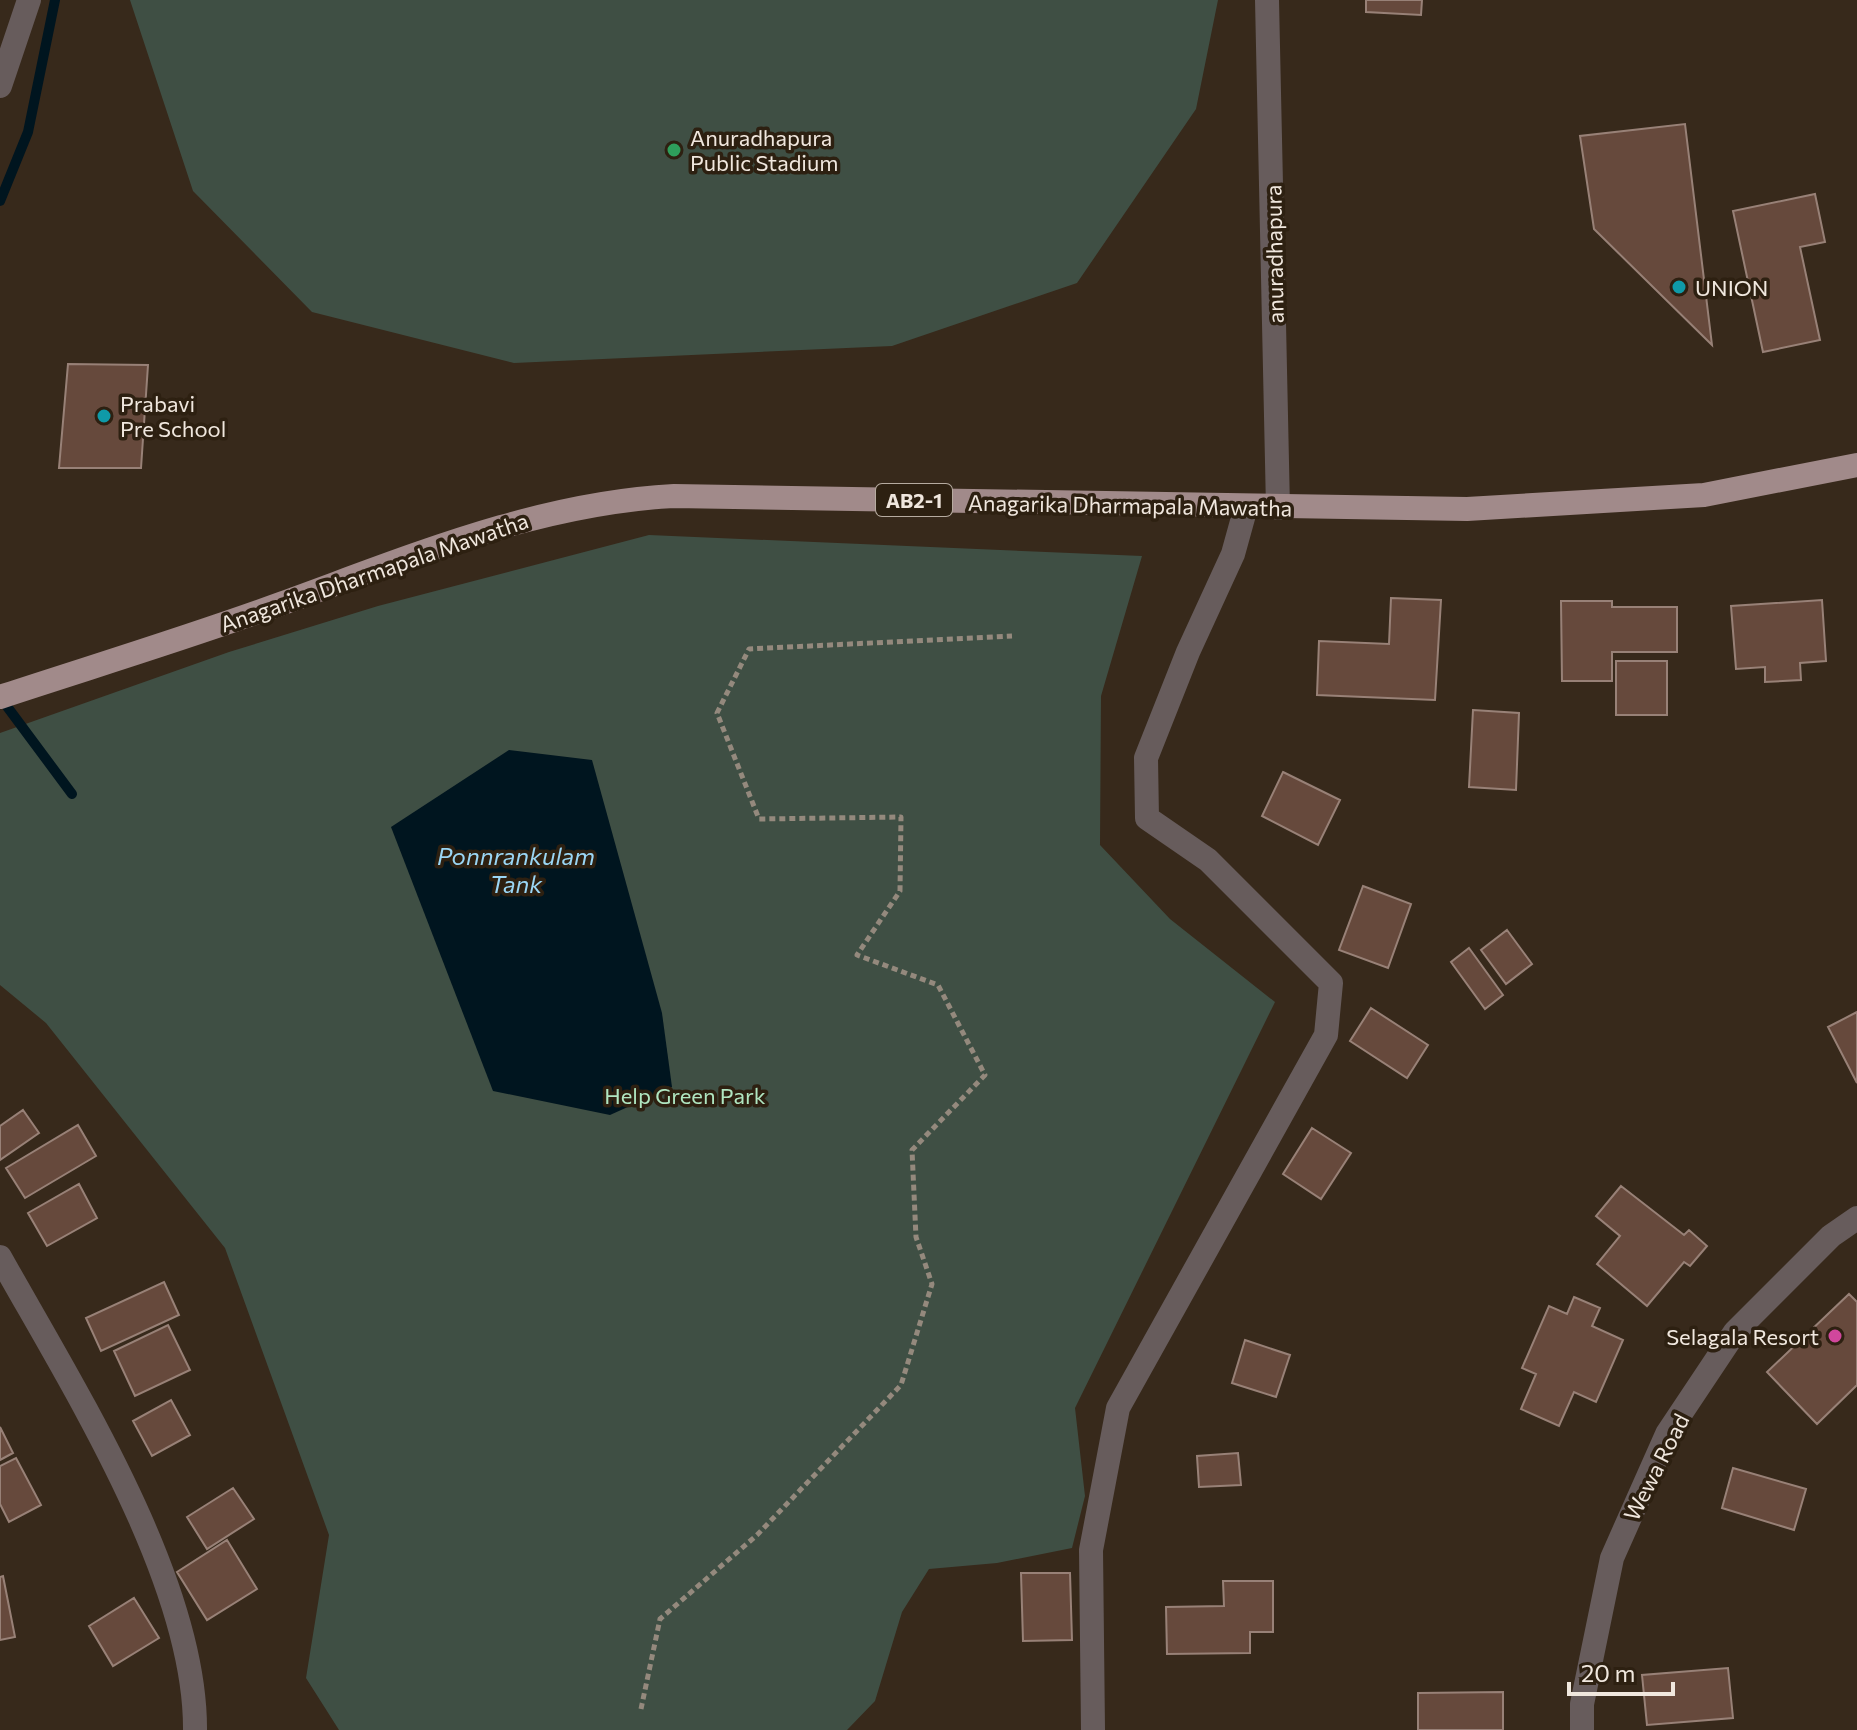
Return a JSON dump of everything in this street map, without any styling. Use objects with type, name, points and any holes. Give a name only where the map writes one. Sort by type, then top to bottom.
[{"type":"main road","name":"Anagarika Dharmapala Mawatha","points":[[0,697],[279,604],[453,541],[620,499],[690,496],[1467,509],[1704,495],[1857,465]]},
{"type":"street","points":[[0,86],[29,0]]},
{"type":"street","name":"anuradhapura","points":[[1267,0],[1278,508]]},
{"type":"street","points":[[1093,1730],[1091,1550],[1118,1408],[1326,1035],[1331,983],[1208,860],[1147,818],[1146,758],[1233,554],[1246,507]]},
{"type":"street","name":"Wewa Road","points":[[1582,1730],[1582,1704],[1612,1558],[1667,1434],[1735,1332],[1831,1236],[1857,1218]]},
{"type":"street","points":[[0,1257],[88,1414],[151,1544],[177,1622],[195,1707],[195,1730]]},
{"type":"path","points":[[641,1709],[660,1619],[757,1535],[901,1385],[932,1284],[916,1237],[912,1150],[985,1075],[938,985],[857,955],[900,891],[901,817],[759,819],[717,713],[749,649],[1012,636]]},
{"type":"green space","name":"Anuradhapura Public Stadium","points":[[130,0],[1218,0],[1196,109],[1077,283],[892,346],[514,363],[312,312],[193,191]]},
{"type":"green space","name":"Help Green Park","points":[[649,535],[1142,556],[1101,696],[1100,845],[1170,919],[1275,1002],[1075,1408],[1085,1496],[1072,1548],[997,1563],[929,1569],[902,1612],[875,1701],[847,1730],[339,1730],[306,1678],[329,1535],[225,1248],[46,1023],[0,985],[0,733],[229,652],[378,606]]},
{"type":"water","name":"Ponnrankulam Tank","points":[[509,750],[592,760],[662,1013],[672,1087],[610,1115],[493,1091],[391,827]]},
{"type":"building","points":[[1366,0],[1422,0],[1421,15],[1366,12]]},
{"type":"building","name":"UNION","points":[[1685,124],[1712,345],[1594,229],[1580,136]]},
{"type":"building","points":[[1815,194],[1825,242],[1800,247],[1820,340],[1763,352],[1733,211]]},
{"type":"building","name":"Prabavi Pre School","points":[[68,364],[148,365],[141,468],[59,468]]},
{"type":"building","points":[[1391,598],[1441,600],[1435,700],[1317,695],[1319,641],[1389,644]]},
{"type":"building","points":[[1822,600],[1826,661],[1800,663],[1801,680],[1765,682],[1765,667],[1736,669],[1731,606]]},
{"type":"building","points":[[1561,601],[1612,601],[1612,607],[1677,607],[1677,652],[1612,652],[1612,681],[1562,681]]},
{"type":"building","points":[[1616,661],[1667,661],[1667,715],[1616,715]]},
{"type":"building","points":[[1473,710],[1519,713],[1516,790],[1469,787]]},
{"type":"building","points":[[1283,772],[1340,800],[1318,845],[1262,816]]},
{"type":"building","points":[[1363,886],[1411,904],[1388,968],[1339,950]]},
{"type":"building","points":[[1507,930],[1532,964],[1506,984],[1481,950]]},
{"type":"building","points":[[1469,948],[1503,995],[1485,1009],[1451,962]]},
{"type":"building","points":[[1371,1008],[1428,1045],[1407,1078],[1350,1041]]},
{"type":"building","points":[[1857,1012],[1857,1083],[1828,1027]]},
{"type":"building","points":[[23,1110],[39,1133],[0,1160],[0,1126]]},
{"type":"building","points":[[78,1125],[96,1156],[25,1198],[6,1168]]},
{"type":"building","points":[[1312,1128],[1351,1153],[1321,1199],[1283,1174]]},
{"type":"building","points":[[79,1184],[97,1218],[47,1246],[28,1213]]},
{"type":"building","points":[[1621,1186],[1684,1235],[1689,1230],[1707,1246],[1690,1266],[1684,1262],[1647,1306],[1597,1264],[1620,1236],[1596,1216]]},
{"type":"building","points":[[164,1282],[179,1315],[101,1351],[86,1318]]},
{"type":"building","points":[[1849,1294],[1857,1302],[1857,1385],[1817,1424],[1767,1372]]},
{"type":"building","points":[[1574,1297],[1600,1308],[1592,1326],[1623,1340],[1596,1402],[1574,1392],[1559,1426],[1521,1409],[1536,1374],[1522,1368],[1549,1306],[1567,1314]]},
{"type":"building","points":[[168,1325],[190,1370],[135,1396],[114,1351]]},
{"type":"building","points":[[1245,1340],[1290,1355],[1276,1397],[1232,1383]]},
{"type":"building","points":[[171,1400],[190,1435],[152,1456],[133,1421]]},
{"type":"building","points":[[0,1427],[13,1453],[0,1460]]},
{"type":"building","points":[[1238,1453],[1241,1485],[1199,1487],[1197,1456]]},
{"type":"building","points":[[16,1458],[41,1505],[9,1522],[0,1504],[0,1466]]},
{"type":"building","points":[[1733,1468],[1806,1489],[1794,1530],[1722,1508]]},
{"type":"building","points":[[233,1488],[254,1519],[207,1549],[187,1517]]},
{"type":"building","points":[[227,1540],[257,1589],[207,1620],[177,1572]]},
{"type":"building","points":[[1021,1573],[1070,1573],[1072,1640],[1023,1641]]},
{"type":"building","points":[[3,1576],[15,1637],[0,1640],[0,1577]]},
{"type":"building","points":[[1223,1581],[1273,1581],[1273,1632],[1250,1632],[1250,1653],[1167,1654],[1166,1607],[1224,1606]]},
{"type":"building","points":[[134,1598],[159,1638],[113,1666],[89,1626]]},
{"type":"building","points":[[1728,1668],[1733,1718],[1647,1725],[1642,1675]]},
{"type":"building","points":[[1503,1692],[1503,1730],[1418,1730],[1418,1693]]},
{"type":"waterway","points":[[0,201],[28,132],[55,0]]},
{"type":"waterway","points":[[0,697],[72,794]]},
{"type":"place","name":"Anuradhapura Public Stadium","points":[[674,150]]},
{"type":"place","name":"UNION","points":[[1679,287]]},
{"type":"place","name":"Prabavi Pre School","points":[[104,416]]},
{"type":"place","name":"Selagala Resort","points":[[1835,1336]]}]
